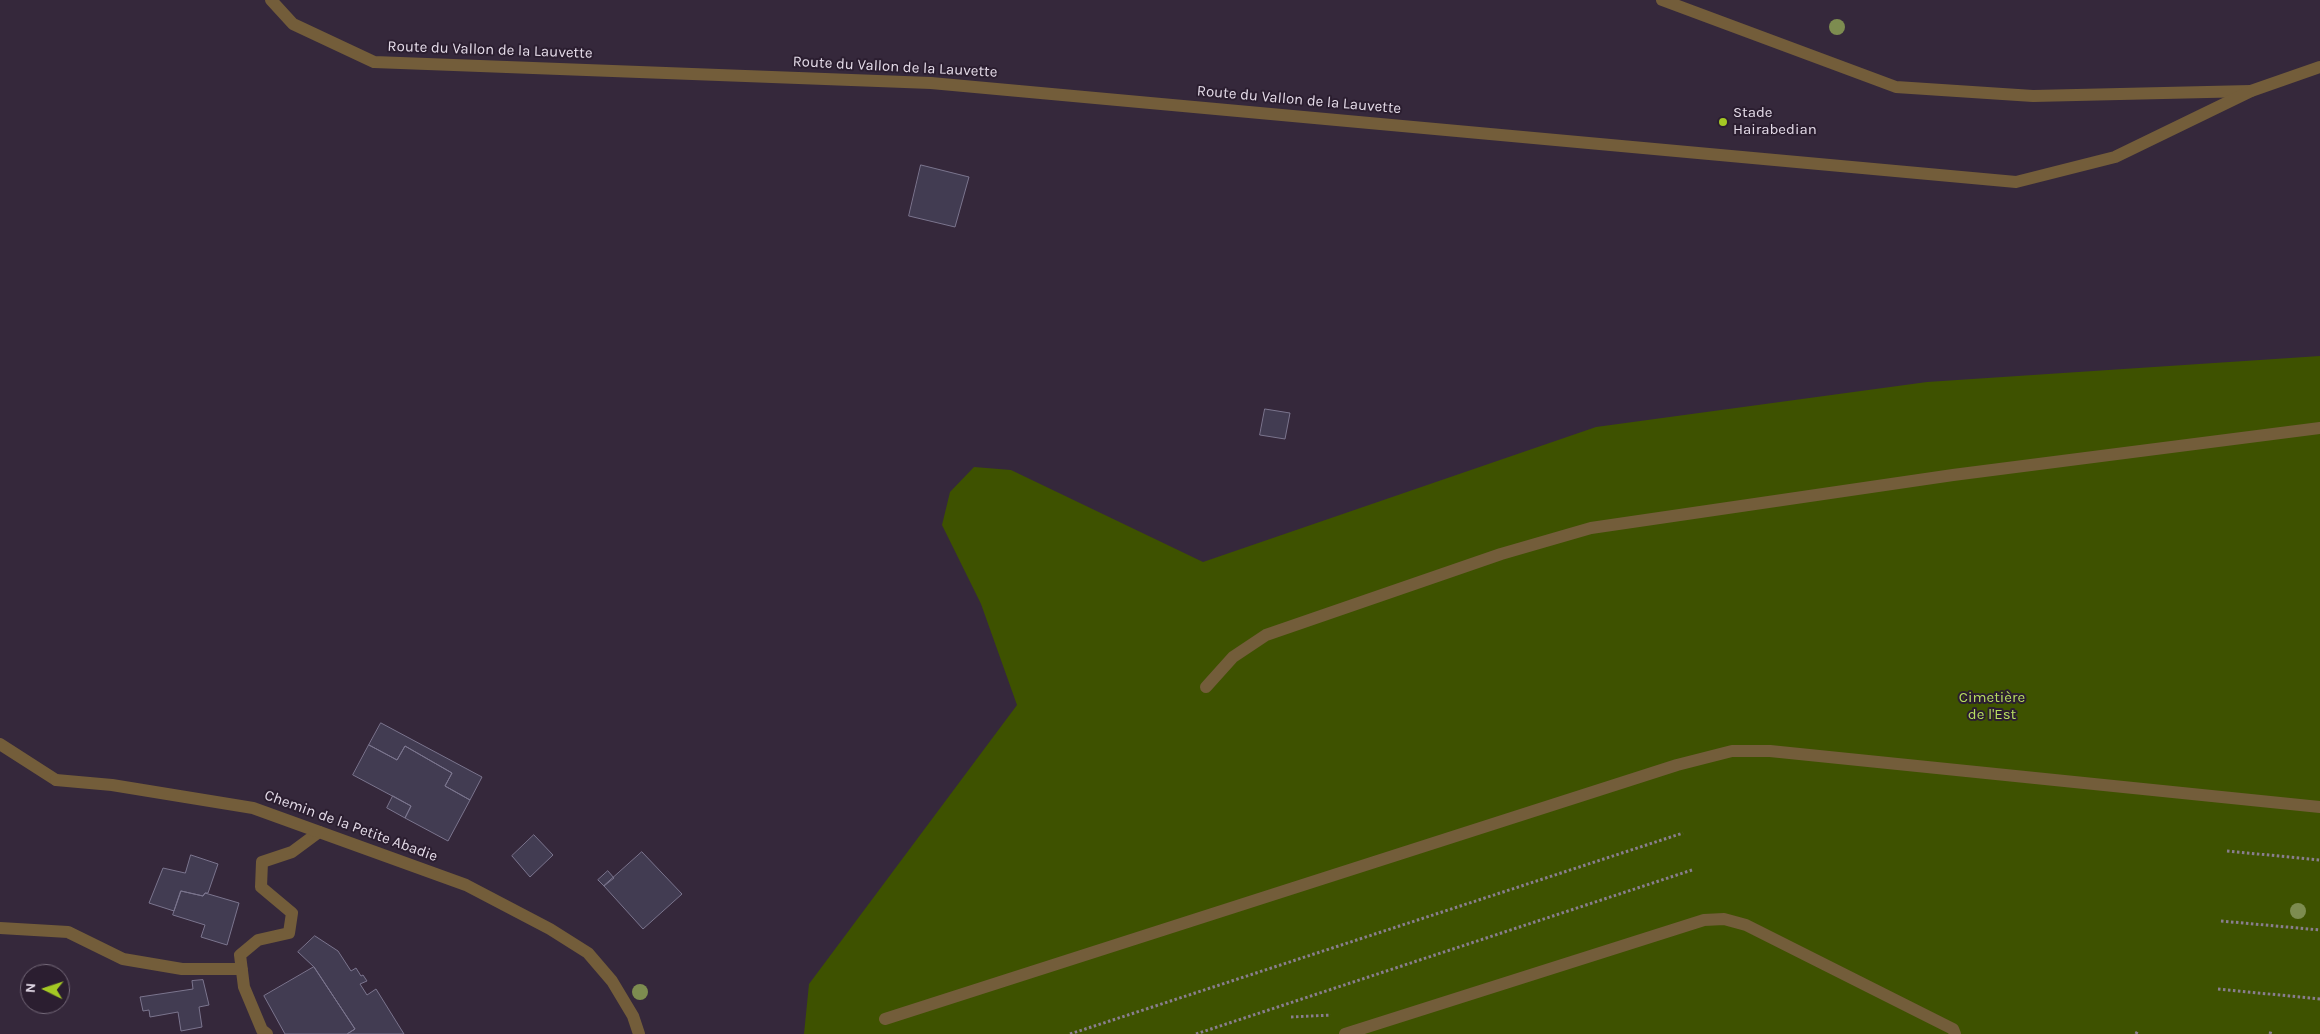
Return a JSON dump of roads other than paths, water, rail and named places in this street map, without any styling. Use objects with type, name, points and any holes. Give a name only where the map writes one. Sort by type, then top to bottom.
[{"type":"street","name":"Route du Vallon de la Lauvette","points":[[271,0],[293,24],[374,62],[931,82],[2016,182],[2115,157],[2251,91],[2320,67]]},
{"type":"street","points":[[1662,0],[1896,87],[2033,96],[2251,91]]},
{"type":"street","points":[[1206,687],[1233,657],[1266,635],[1501,554],[1591,528],[1953,475],[2320,428]]},
{"type":"street","name":"Chemin de la Petite Abadie","points":[[0,744],[56,780],[112,784],[253,808],[466,885],[550,929],[588,953],[612,981],[633,1016],[639,1034]]},
{"type":"street","points":[[885,1019],[1677,765],[1732,751],[1770,751],[2320,807]]},
{"type":"street","points":[[267,1034],[262,1030],[244,987],[240,955],[258,940],[289,933],[292,914],[261,887],[262,862],[292,852],[319,832]]},
{"type":"street","points":[[1345,1034],[1704,920],[1724,919],[1754,929],[1953,1029],[1955,1034]]},
{"type":"street","points":[[0,928],[68,932],[123,958],[182,969],[242,969]]},
{"type":"place","name":"Stade Hairabedian","points":[[1723,122]]},
{"type":"park label","name":"Cimetière de l'Est","points":[[1992,706]]}]
